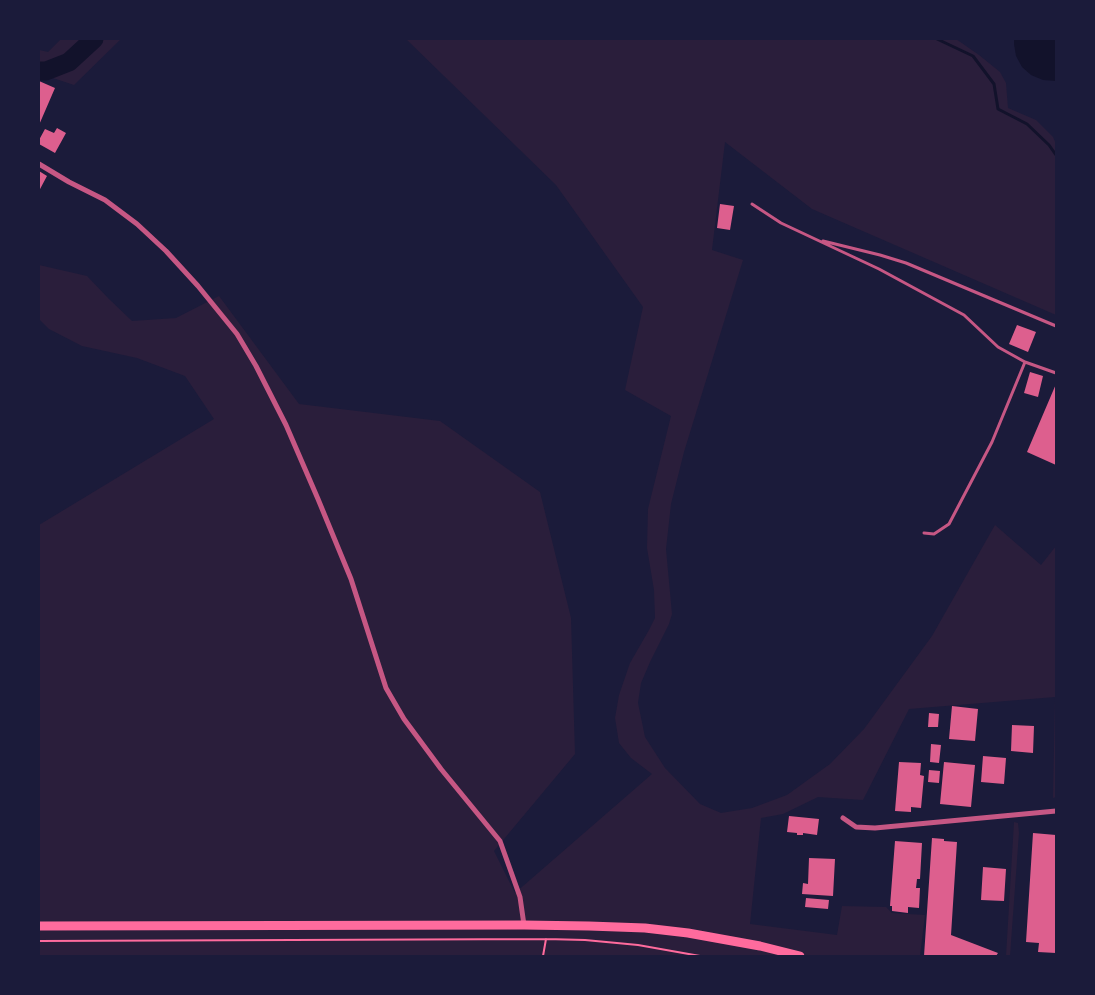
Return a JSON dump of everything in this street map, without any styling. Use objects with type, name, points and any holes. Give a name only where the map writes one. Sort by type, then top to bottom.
[{"type":"main road","points":[[39,926],[524,925],[635,928],[688,933],[760,946],[800,956]]},
{"type":"street","points":[[39,164],[105,200],[137,224],[166,251],[198,286],[237,334],[256,366],[286,425],[318,499],[351,579],[386,688],[404,719],[436,762],[500,841],[520,897],[524,925]]},
{"type":"street","points":[[843,818],[856,827],[875,828],[1056,811]]},
{"type":"lane","points":[[752,204],[781,223],[879,269],[964,315],[998,347],[1025,362],[1056,373]]},
{"type":"lane","points":[[816,239],[906,263],[1056,326]]},
{"type":"lane","points":[[924,533],[934,534],[949,524],[992,442],[1025,362]]},
{"type":"path","points":[[543,956],[546,939]]},
{"type":"path","points":[[39,941],[546,939],[585,940],[638,945],[700,956]]},
{"type":"shaded area","points":[[61,39],[121,39],[74,85],[50,77],[39,78],[39,50],[48,52]]},
{"type":"shaded area","points":[[406,39],[956,39],[1000,72],[1006,83],[1008,108],[1036,120],[1053,137],[1056,144],[1056,315],[812,209],[725,142],[712,250],[743,260],[684,452],[671,504],[666,549],[672,614],[641,683],[638,703],[645,737],[665,768],[700,804],[721,813],[752,808],[787,795],[830,764],[864,729],[932,636],[995,525],[1041,565],[1056,546],[1056,797],[1053,798],[1055,697],[909,709],[863,800],[818,797],[783,814],[761,818],[750,924],[837,935],[842,906],[886,907],[892,913],[925,915],[920,956],[39,956],[39,525],[214,419],[185,376],[137,358],[82,346],[49,329],[39,319],[39,265],[87,276],[132,321],[176,318],[219,296],[299,404],[440,421],[540,492],[571,618],[575,754],[494,851],[515,893],[652,774],[631,758],[619,743],[615,718],[619,695],[630,663],[655,618],[654,590],[647,548],[648,509],[671,416],[625,390],[643,307],[556,185]]},
{"type":"shaded area","points":[[1014,39],[1056,39],[1056,81],[1043,80],[1031,75],[1022,67],[1016,56]]},
{"type":"shaded area","points":[[1014,822],[1018,823],[1019,833],[1010,956],[1006,956]]},
{"type":"building","points":[[39,81],[55,88],[39,125]]},
{"type":"building","points":[[57,128],[66,133],[55,153],[39,144],[39,140],[45,129],[54,133]]},
{"type":"building","points":[[39,171],[47,176],[39,191]]},
{"type":"building","points":[[720,204],[734,206],[730,230],[717,228]]},
{"type":"building","points":[[1017,325],[1036,332],[1028,352],[1009,344]]},
{"type":"building","points":[[1030,372],[1043,376],[1038,397],[1024,393]]},
{"type":"building","points":[[1056,384],[1056,465],[1027,452]]},
{"type":"building","points":[[952,706],[978,709],[975,741],[949,739]]},
{"type":"building","points":[[929,713],[939,714],[938,727],[928,727]]},
{"type":"building","points":[[1012,725],[1034,726],[1033,753],[1011,751]]},
{"type":"building","points":[[931,744],[941,745],[939,763],[930,762]]},
{"type":"building","points":[[983,756],[1006,758],[1004,784],[981,782]]},
{"type":"building","points":[[899,762],[921,763],[920,775],[924,776],[921,808],[911,807],[911,812],[895,811]]},
{"type":"building","points":[[944,762],[975,765],[971,807],[940,804]]},
{"type":"building","points":[[929,770],[940,771],[939,783],[928,782]]},
{"type":"building","points":[[789,816],[819,819],[817,835],[803,833],[803,835],[797,835],[797,833],[787,832]]},
{"type":"building","points":[[1033,833],[1056,835],[1056,953],[1038,952],[1039,943],[1026,942]]},
{"type":"building","points":[[932,838],[957,842],[951,935],[998,953],[996,956],[924,956]]},
{"type":"building","points":[[895,841],[922,843],[920,879],[917,879],[916,888],[920,888],[919,908],[908,907],[908,913],[892,911],[892,906],[890,906]]},
{"type":"building","points":[[809,858],[835,859],[833,896],[802,894],[803,883],[808,884]]},
{"type":"building","points":[[983,867],[1006,869],[1004,901],[981,900]]},
{"type":"building","points":[[806,898],[829,900],[828,909],[805,907]]},
{"type":"waterway","points":[[39,71],[46,71],[69,62],[94,39]]},
{"type":"waterway","points":[[937,39],[973,56],[994,84],[998,109],[1027,124],[1049,145],[1056,155]]}]
